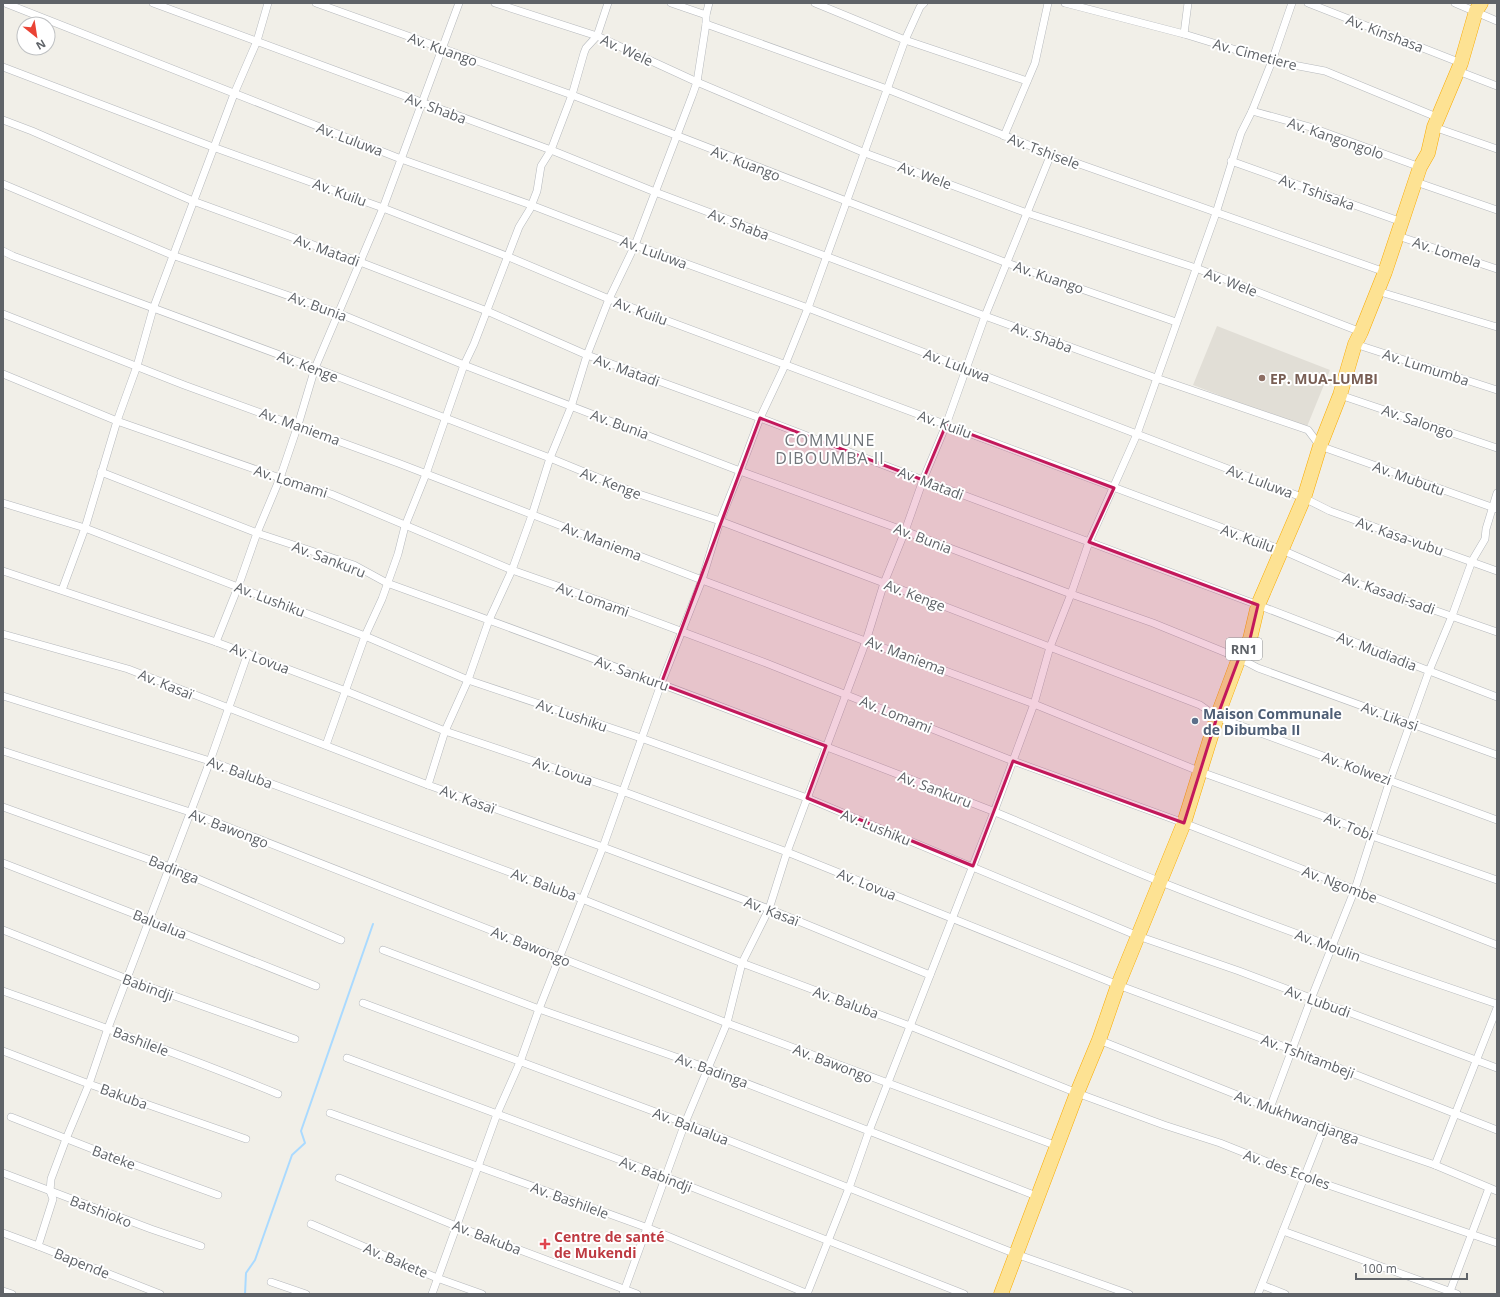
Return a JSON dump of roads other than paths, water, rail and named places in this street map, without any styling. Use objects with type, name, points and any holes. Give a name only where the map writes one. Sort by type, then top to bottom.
[{"type":"highway","name":"RN1","points":[[1001,1294],[1039,1197],[1077,1093],[1099,1040],[1118,986],[1184,823],[1201,772],[1217,716],[1239,658],[1250,639],[1258,605],[1304,498],[1320,446],[1340,395],[1358,338],[1385,272],[1420,167],[1428,153],[1437,123],[1460,67],[1479,7]]},
{"type":"street","name":"Av. Luluwa","points":[[5,3],[401,159],[531,205],[635,245],[808,308],[1304,498]]},
{"type":"street","name":"Av. Shaba","points":[[153,3],[551,150],[655,192],[985,316],[1156,378],[1308,430],[1320,446]]},
{"type":"street","points":[[62,590],[85,528],[117,421],[137,366],[153,308],[213,147],[257,41],[268,3]]},
{"type":"street","name":"Av. Kuango","points":[[316,3],[572,95],[1007,262],[1176,322]]},
{"type":"street","points":[[216,642],[238,587],[256,533],[280,478],[298,426],[315,368],[383,208],[459,3]]},
{"type":"street","name":"Av. Wele","points":[[495,3],[597,36],[697,82],[865,153],[1027,213],[1196,268],[1358,338]]},
{"type":"street","points":[[326,745],[365,636],[382,599],[398,554],[405,526],[426,474],[464,365],[509,257],[519,227],[531,205],[539,184],[542,166],[551,150],[572,95],[586,48],[597,36],[608,3]]},
{"type":"street","points":[[671,3],[706,15]]},
{"type":"street","points":[[428,785],[445,731],[468,680],[489,620],[512,570],[532,515],[550,458],[571,407],[587,355],[609,299],[635,245],[697,82],[709,3]]},
{"type":"street","points":[[815,3],[905,40],[1027,81]]},
{"type":"street","points":[[432,1294],[498,1114],[520,1062],[539,1008],[603,847],[661,684],[702,580],[720,521],[760,418],[785,365],[808,308],[825,256],[865,153],[905,40],[920,7],[924,3]]},
{"type":"street","points":[[1004,136],[1035,63],[1050,3]]},
{"type":"street","name":"Av. Cimetiere","points":[[1065,3],[1184,34],[1272,61],[1325,72],[1497,149]]},
{"type":"street","points":[[1184,34],[1188,3]]},
{"type":"street","points":[[808,1294],[849,1188],[869,1131],[994,812],[1034,704],[1050,647],[1071,594],[1089,542],[1137,434],[1216,213],[1241,133],[1252,111],[1272,61],[1292,3]]},
{"type":"street","name":"Av. Kinshasa","points":[[1308,3],[1460,67],[1497,86]]},
{"type":"street","points":[[1455,3],[1479,7],[1497,21]]},
{"type":"street","name":"Av. Tshisele","points":[[706,24],[887,89],[1051,154],[1385,272]]},
{"type":"street","name":"Av. Kuilu","points":[[3,67],[213,147],[383,208],[509,257],[609,299],[1282,550]]},
{"type":"street","name":"Av. Kangongolo","points":[[1252,111],[1310,127],[1420,167]]},
{"type":"street","name":"Av. Matadi","points":[[3,120],[194,201],[360,262],[487,311],[587,355],[760,418],[1258,605]]},
{"type":"street","points":[[624,1292],[685,1123],[727,1023],[742,963],[769,909],[806,798],[866,641],[884,583],[905,531],[923,480],[946,425],[985,316],[1051,154]]},
{"type":"street","name":"Av. Tshisaka","points":[[1232,161],[1402,222]]},
{"type":"street","points":[[1416,182],[1497,210]]},
{"type":"street","name":"Av. Bunia","points":[[3,184],[172,255],[338,313],[571,407],[631,428],[740,471],[905,531],[1071,594],[1153,623],[1239,658]]},
{"type":"street","name":"Av. Lomela","points":[[1398,236],[1497,269]]},
{"type":"street","name":"Av. Kenge","points":[[3,251],[315,368],[550,458],[633,492],[720,521],[884,583],[1200,705],[1217,716]]},
{"type":"street","points":[[1377,291],[1497,327]]},
{"type":"street","name":"Av. Maniema","points":[[3,314],[34,328],[426,474],[702,580],[1034,704],[1201,772]]},
{"type":"street","name":"Av. Lumumba","points":[[1358,338],[1497,390]]},
{"type":"street","name":"Av. Lomami","points":[[3,374],[117,421],[280,478],[331,494],[512,570],[603,602],[847,694],[1013,761],[1184,823]]},
{"type":"street","name":"Av. Salongo","points":[[1340,395],[1497,448]]},
{"type":"street","name":"Av. Mubutu","points":[[1320,446],[1494,508]]},
{"type":"street","name":"Av. Sankuru","points":[[101,472],[256,533],[354,565],[387,583],[826,746],[994,812],[1160,882]]},
{"type":"street","points":[[1270,1108],[1311,999],[1355,889],[1390,780],[1429,671],[1452,616],[1472,561],[1485,540],[1486,529],[1494,508],[1497,494]]},
{"type":"street","name":"Av. Kasa-vubu","points":[[1304,498],[1330,511],[1497,570]]},
{"type":"street","name":"Av. Lushiku","points":[[3,503],[85,528],[365,636],[468,680],[641,738],[806,798],[973,866],[1138,936]]},
{"type":"street","name":"Av. Kasadi-sadi","points":[[1282,550],[1358,584],[1497,632]]},
{"type":"street","name":"Av. Lovua","points":[[3,571],[248,653],[445,731],[622,791],[787,852],[1118,986]]},
{"type":"street","name":"Av. Mudiadia","points":[[1258,605],[1497,697]]},
{"type":"street","name":"Av. Kasaï","points":[[3,634],[128,669],[228,709],[428,785],[603,847],[769,909],[930,975]]},
{"type":"street","points":[[38,1246],[53,1199],[50,1191],[51,1179],[66,1139],[90,1084],[108,1028],[210,761],[248,653]]},
{"type":"street","name":"Av. Likasi","points":[[1239,658],[1258,668],[1497,755]]},
{"type":"street","name":"Av. Baluba","points":[[3,696],[210,761],[582,899],[742,963],[910,1026],[1077,1093]]},
{"type":"street","name":"Av. Kolwezi","points":[[1217,716],[1497,820]]},
{"type":"street","name":"Av. Bawongo","points":[[3,751],[190,812],[727,1023],[1057,1146]]},
{"type":"street","name":"Av. Tobi","points":[[1201,772],[1351,826],[1372,836],[1497,880]]},
{"type":"street","name":"Badinga","points":[[3,807],[170,867],[341,940]]},
{"type":"street","name":"Av. Ngombe","points":[[1184,823],[1497,945]]},
{"type":"street","name":"Balualua","points":[[3,863],[316,986]]},
{"type":"street","name":"Av. Moulin","points":[[1160,882],[1332,948],[1497,1004]]},
{"type":"street","name":"Babindji","points":[[3,930],[127,980],[295,1039]]},
{"type":"street","name":"Av. Lubudi","points":[[1138,936],[1497,1068]]},
{"type":"street","name":"Av. Badinga","points":[[383,950],[707,1068],[1039,1197]]},
{"type":"street","name":"Av. Tshitambeji","points":[[1118,986],[1292,1050],[1497,1130]]},
{"type":"street","name":"Bashilele","points":[[3,991],[108,1028],[278,1094]]},
{"type":"street","name":"Av. Balualua","points":[[364,1003],[685,1123],[1016,1254],[1130,1294]]},
{"type":"street","points":[[1435,1165],[1497,1008]]},
{"type":"street","name":"Av. Mukhwandjanga","points":[[1099,1040],[1270,1108],[1435,1165],[1497,1191]]},
{"type":"street","name":"Bakuba","points":[[3,1051],[90,1084],[246,1139]]},
{"type":"street","name":"Av. Babindji","points":[[347,1058],[666,1177],[964,1294]]},
{"type":"street","name":"Av. des Ecoles","points":[[1077,1093],[1220,1144],[1305,1177],[1472,1233],[1497,1243]]},
{"type":"street","name":"Av. Bashilele","points":[[330,1113],[648,1228],[808,1294]]},
{"type":"street","name":"Bateke","points":[[11,1117],[218,1195]]},
{"type":"street","points":[[1258,1294],[1324,1127]]},
{"type":"street","name":"Batshioko","points":[[3,1173],[150,1229],[201,1246]]},
{"type":"street","name":"Av. Bakuba","points":[[339,1178],[624,1292],[637,1294]]},
{"type":"street","points":[[1283,1230],[1452,1293],[1489,1188]]},
{"type":"street","name":"Av. Bakete","points":[[311,1224],[437,1278],[482,1294]]},
{"type":"street","name":"Bapende","points":[[3,1233],[160,1294]]},
{"type":"street","points":[[271,1282],[306,1294]]},
{"type":"street","points":[[1262,1286],[1285,1294]]},
{"type":"street","points":[[3,1291],[12,1294]]},
{"type":"waterway","points":[[245,1294],[246,1273],[255,1260],[292,1155],[305,1143],[301,1131],[373,924]]},
{"type":"place","name":"EP. MUA-LUMBI","points":[[1262,378]]},
{"type":"place","name":"Maison Communale de Dibumba II","points":[[1195,721]]},
{"type":"place","name":"Centre de santé de Mukendi","points":[[545,1244]]},
{"type":"district","name":"COMMUNE DIBOUMBA II","points":[[830,449]]}]
